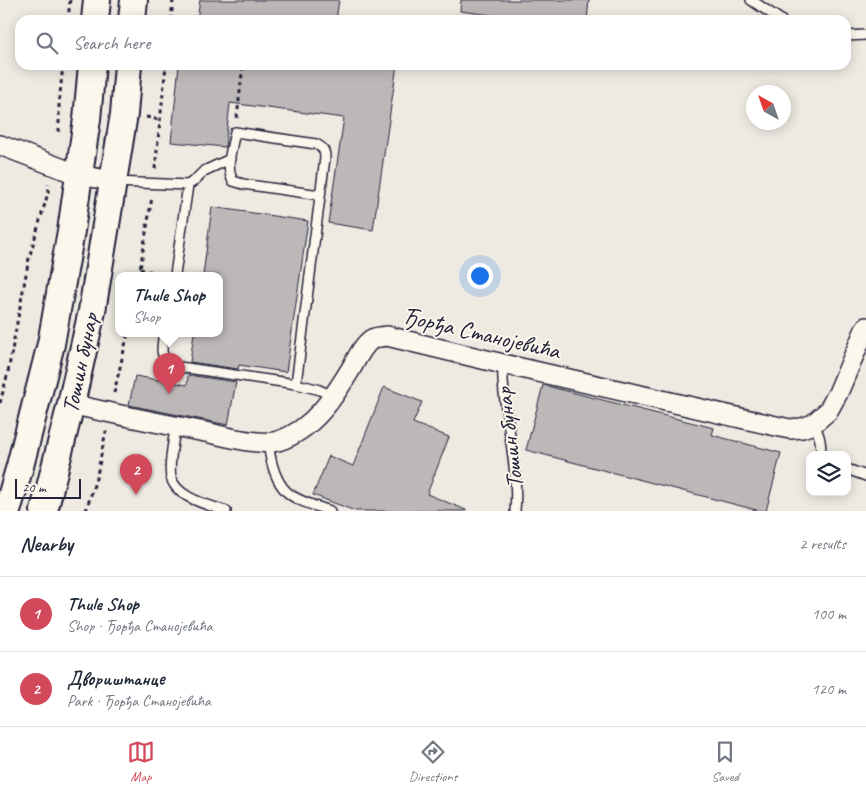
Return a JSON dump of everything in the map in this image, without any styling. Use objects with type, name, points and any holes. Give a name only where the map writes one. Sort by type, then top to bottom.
[{"type":"main road","points":[[96,15],[97,0]]},
{"type":"main road","points":[[132,15],[134,0]]},
{"type":"main road","name":"Тошин бунар","points":[[7,511],[51,344],[62,290],[79,175],[92,70]]},
{"type":"main road","name":"Тошин бунар","points":[[44,511],[72,404],[92,311],[124,114],[128,70]]},
{"type":"street","points":[[0,145],[79,175],[113,181]]},
{"type":"street","points":[[813,424],[828,412],[866,327]]},
{"type":"street","name":"Ђорђа Станојевића","points":[[72,404],[237,439],[277,441],[298,433],[311,422],[333,396],[361,352],[372,339],[387,336],[790,429],[802,428],[813,424]]},
{"type":"lane","points":[[751,0],[774,15]]},
{"type":"lane","points":[[851,36],[866,35]]},
{"type":"lane","points":[[296,384],[325,158],[325,153],[323,148],[316,144],[236,132],[230,159],[230,175],[233,181],[320,195]]},
{"type":"lane","points":[[113,181],[188,185],[204,171],[230,159]]},
{"type":"lane","points":[[175,272],[188,185]]},
{"type":"lane","points":[[163,337],[162,355],[164,360],[173,366],[296,384],[317,389],[333,396]]},
{"type":"lane","name":"Тошин бунар","points":[[503,364],[502,384],[515,470],[516,511]]},
{"type":"lane","points":[[813,424],[820,439],[821,451]]},
{"type":"lane","points":[[175,427],[170,468],[174,484],[189,497],[226,511]]},
{"type":"lane","points":[[268,442],[274,469],[280,482],[288,492],[298,499],[330,511]]},
{"type":"lane","points":[[851,470],[866,476]]},
{"type":"path","points":[[68,15],[70,0]]},
{"type":"path","points":[[172,15],[173,0]]},
{"type":"path","points":[[0,403],[8,372],[29,258],[48,193],[51,165],[59,136],[59,104],[62,70]]},
{"type":"path","points":[[236,132],[242,70]]},
{"type":"path","points":[[140,269],[154,272]]},
{"type":"building","points":[[200,0],[339,0],[337,15],[198,15]]},
{"type":"building","points":[[461,0],[589,0],[588,15],[491,15],[460,11]]},
{"type":"building","points":[[178,70],[396,70],[373,230],[328,223],[344,118],[230,103],[225,147],[171,142]]},
{"type":"building","points":[[212,207],[308,221],[286,372],[239,365],[238,369],[190,362],[193,337],[223,337],[223,272],[203,272]]},
{"type":"building","points":[[188,375],[236,382],[228,425],[129,405],[135,376],[187,385]]},
{"type":"building","points":[[543,385],[714,428],[712,435],[781,453],[766,511],[526,450]]},
{"type":"building","points":[[384,387],[422,402],[413,423],[449,437],[427,494],[466,511],[355,511],[313,495],[329,456],[353,466]]},
{"type":"place","name":"Thule Shop","points":[[169,394]]},
{"type":"place","name":"Двориштанце","points":[[136,495]]}]
